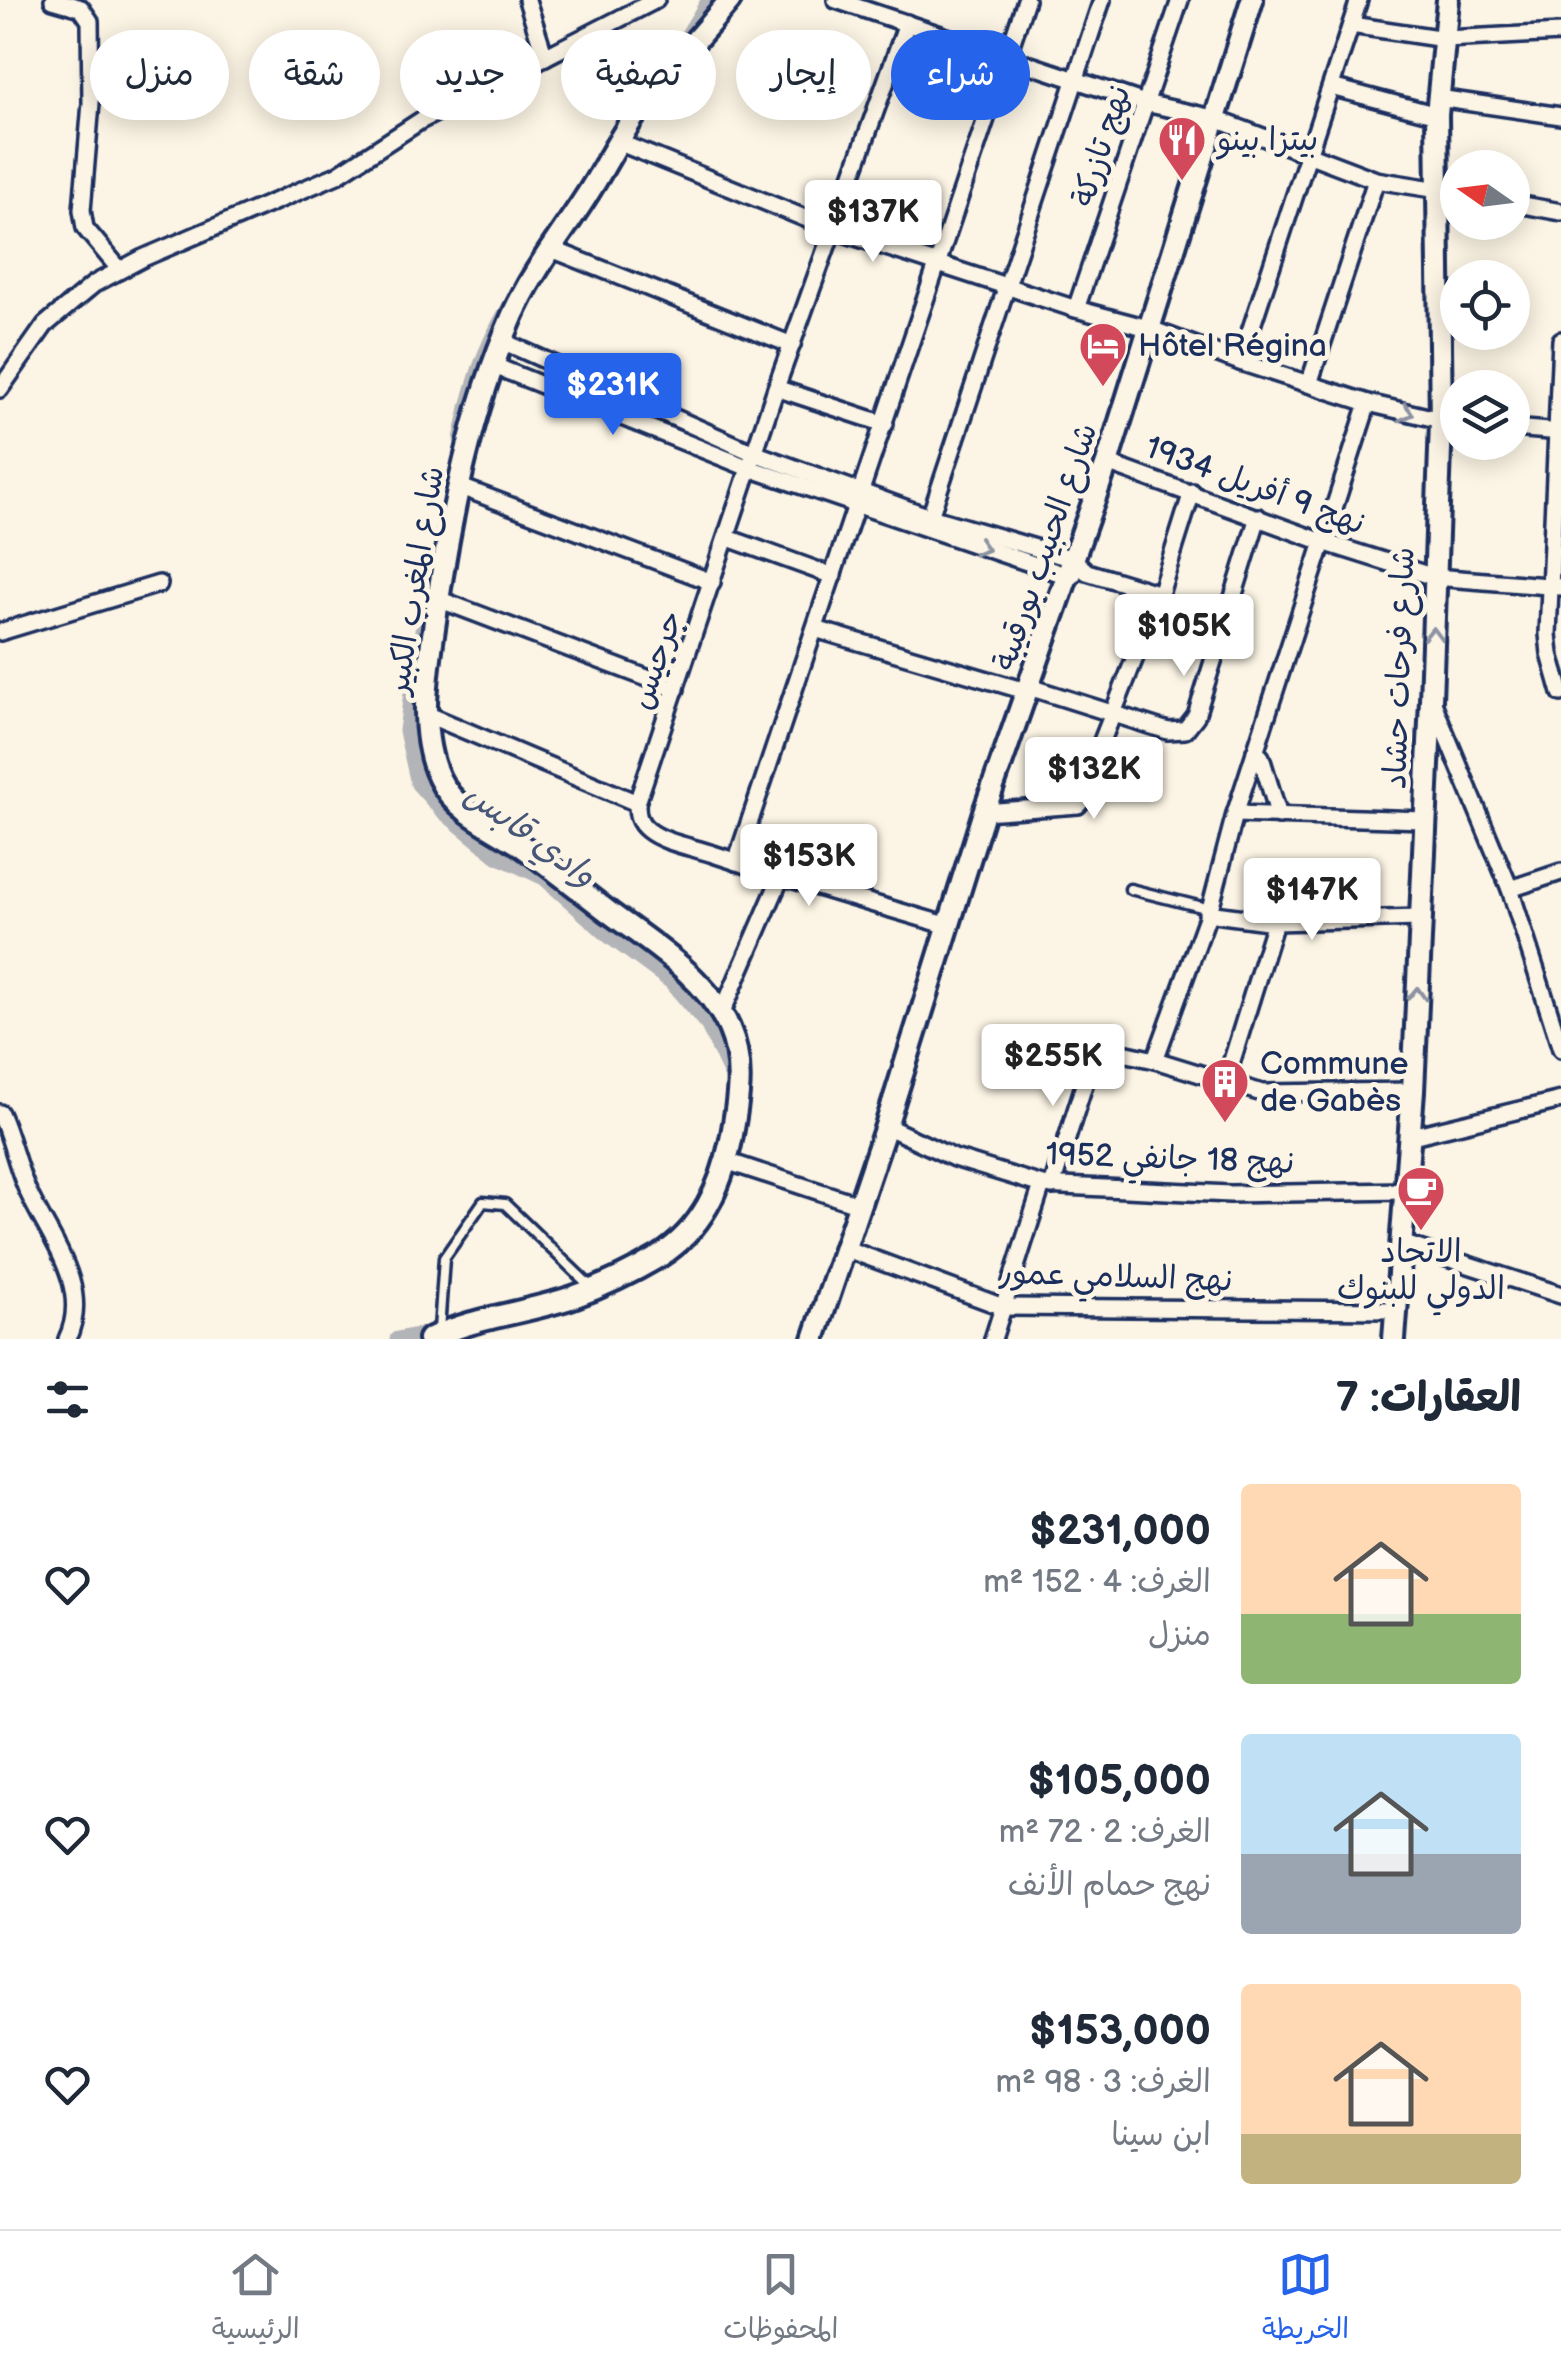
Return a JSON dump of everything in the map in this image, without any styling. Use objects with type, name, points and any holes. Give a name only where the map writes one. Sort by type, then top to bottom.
[{"type":"street","points":[[52,0],[81,8],[90,21],[92,103],[82,210],[84,228],[120,270]]},
{"type":"street","points":[[527,0],[545,58]]},
{"type":"street","points":[[0,389],[45,325],[94,284],[337,175],[420,122],[656,0]]},
{"type":"street","name":"شارع المغرب الكبير","points":[[434,1337],[576,1296],[636,1269],[682,1240],[705,1212],[726,1161],[739,1076],[734,1042],[722,1015],[664,953],[448,795],[429,749],[426,714],[438,599],[458,486],[478,408],[502,341],[548,248],[584,200],[618,142],[645,102],[730,0]]},
{"type":"street","points":[[836,0],[931,30]]},
{"type":"street","points":[[1017,30],[1026,0]]},
{"type":"street","points":[[928,524],[1102,0]]},
{"type":"street","name":"نهج تازركة","points":[[1076,309],[1180,0]]},
{"type":"street","name":"شارع الحبيب بورقيبة","points":[[814,1339],[886,1126],[984,812],[1076,569],[1212,118],[1252,0]]},
{"type":"street","points":[[1240,362],[1359,0]]},
{"type":"street","name":"شارع فرحات حشاد","points":[[1443,150],[1438,107],[1448,0]]},
{"type":"street","name":"جرجيس","points":[[638,802],[776,388],[907,22]]},
{"type":"street","points":[[1351,25],[1445,39],[1561,33]]},
{"type":"street","points":[[1030,63],[1145,102],[1212,118],[1376,180],[1440,191]]},
{"type":"street","points":[[1331,87],[1438,107],[1561,116]]},
{"type":"street","points":[[736,862],[988,120]]},
{"type":"street","points":[[618,142],[834,230],[1076,309],[1148,328],[1368,403],[1440,421]]},
{"type":"street","points":[[1309,384],[1376,180]]},
{"type":"street","points":[[1530,207],[1561,212]]},
{"type":"street","name":"شارع فرحات حشاد","points":[[1448,240],[1449,370]]},
{"type":"street","points":[[548,248],[792,345]]},
{"type":"street","points":[[1561,340],[1556,586],[1550,654],[1561,694]]},
{"type":"street","points":[[502,341],[752,460]]},
{"type":"street","points":[[492,366],[928,524],[1160,594]]},
{"type":"street","points":[[776,388],[886,424]]},
{"type":"street","points":[[1155,1060],[1209,911],[1235,814],[1368,403]]},
{"type":"street","points":[[1530,430],[1559,432]]},
{"type":"street","name":"شارع فرحات حشاد","points":[[1394,1339],[1413,1091],[1434,576],[1445,460]]},
{"type":"street","name":"نهج 9 أفريل 1934","points":[[1107,463],[1323,542],[1434,576],[1556,586]]},
{"type":"street","points":[[458,486],[712,582]]},
{"type":"street","points":[[984,812],[1078,805],[1090,791],[1112,713],[1160,594],[1192,492]]},
{"type":"street","points":[[815,629],[1168,731],[1185,730],[1191,725],[1258,517]]},
{"type":"street","points":[[728,538],[833,576]]},
{"type":"street","points":[[0,632],[159,584]]},
{"type":"street","points":[[438,599],[676,689]]},
{"type":"street","points":[[1431,700],[1510,889],[1561,1049]]},
{"type":"street","points":[[426,714],[638,802],[638,816],[646,828],[684,844],[948,926]]},
{"type":"street","points":[[1255,751],[1279,816]]},
{"type":"street","points":[[1235,814],[1424,820]]},
{"type":"street","points":[[1510,889],[1561,872]]},
{"type":"street","points":[[722,1015],[781,877]]},
{"type":"street","points":[[1209,911],[1275,922],[1420,918]]},
{"type":"street","points":[[1225,1083],[1275,922]]},
{"type":"street","points":[[993,1339],[1096,1047],[1282,1095],[1413,1091]]},
{"type":"street","points":[[1408,1137],[1561,1100]]},
{"type":"street","points":[[0,1113],[12,1139],[24,1184],[70,1278],[76,1301],[74,1323],[66,1339]]},
{"type":"street","name":"نهج 18 جانفي 1952","points":[[886,1126],[954,1158],[1047,1186],[1230,1194],[1404,1191]]},
{"type":"street","points":[[726,1161],[860,1204]]},
{"type":"street","points":[[1400,1243],[1561,1295]]},
{"type":"street","name":"نهج السلامي عمور","points":[[844,1248],[1003,1307],[1396,1310]]},
{"type":"lane","points":[[1130,889],[1209,911]]},
{"type":"lane","points":[[434,1337],[444,1258],[483,1202],[504,1204],[593,1288]]},
{"type":"waterway","name":"وادي قابس","points":[[691,30],[709,0]]},
{"type":"waterway","name":"وادي قابس","points":[[461,440],[479,371],[509,307]]},
{"type":"waterway","name":"وادي قابس","points":[[429,600],[415,661],[406,731],[418,784],[442,811],[497,856],[544,878],[610,937],[671,982],[708,1026],[735,1083]]},
{"type":"waterway","name":"وادي قابس","points":[[397,1339],[437,1331]]},
{"type":"place","name":"بيتزا بينو","points":[[1182,182]]},
{"type":"place","name":"Hôtel Régina","points":[[1103,388]]},
{"type":"place","name":"Commune de Gabès","points":[[1225,1124]]},
{"type":"place","name":"الاتحاد الدولي للبنوك","points":[[1421,1232]]}]
